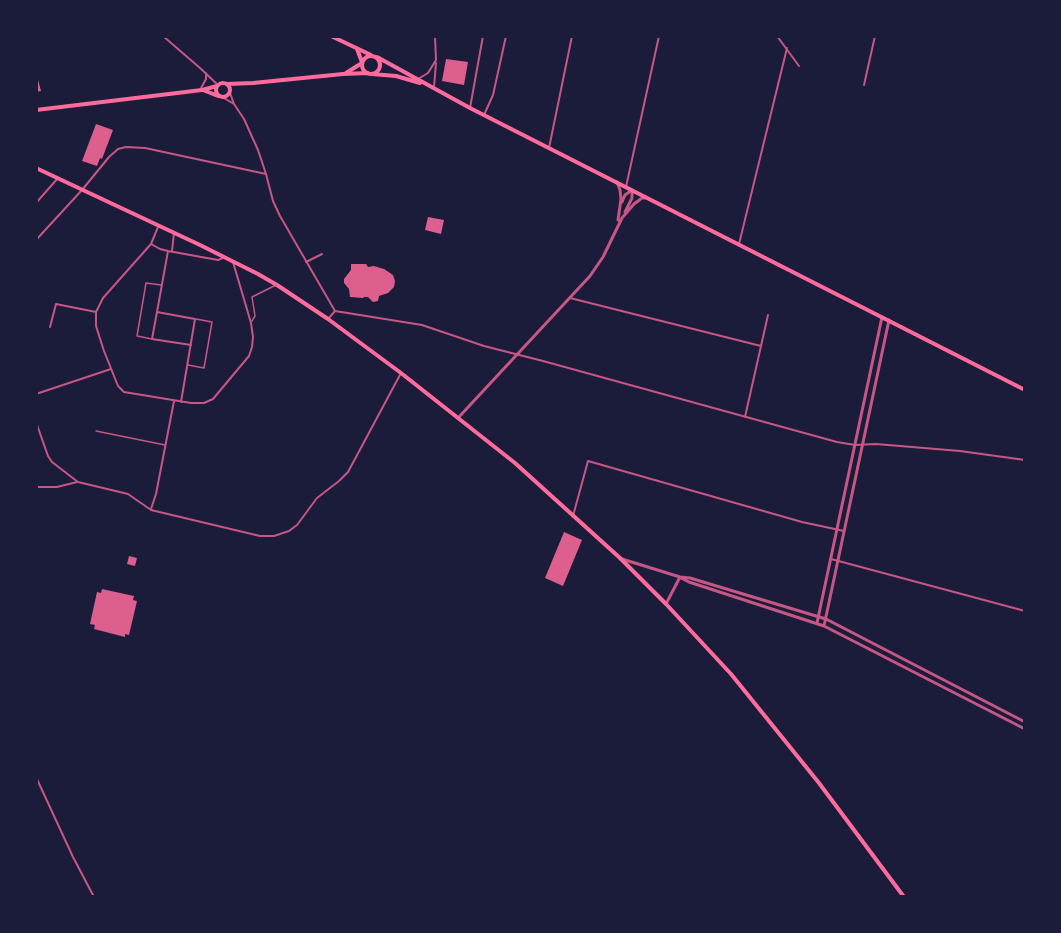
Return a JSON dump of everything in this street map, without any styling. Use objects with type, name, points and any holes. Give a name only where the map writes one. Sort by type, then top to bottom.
[{"type":"main road","points":[[331,36],[339,38],[470,108],[1025,390]]},
{"type":"main road","points":[[343,74],[354,69],[362,63],[366,57],[374,56],[379,60],[379,67],[375,73],[369,74],[363,70],[362,63],[357,49]]},
{"type":"main road","points":[[36,110],[201,90],[222,83],[243,84],[343,74],[396,76],[426,85]]},
{"type":"main road","points":[[227,84],[230,92]]},
{"type":"main road","points":[[201,90],[226,97],[243,84]]},
{"type":"main road","points":[[218,86],[216,91],[221,97]]},
{"type":"main road","points":[[36,168],[224,257],[277,285],[401,373],[515,463],[620,558],[731,674],[819,783],[904,897]]},
{"type":"street","points":[[163,36],[218,86]]},
{"type":"street","points":[[434,89],[435,36]]},
{"type":"street","points":[[470,108],[483,36]]},
{"type":"street","points":[[484,115],[493,95],[506,36]]},
{"type":"street","points":[[549,148],[572,36]]},
{"type":"street","points":[[626,187],[658,36]]},
{"type":"street","points":[[777,36],[799,66]]},
{"type":"street","points":[[864,85],[875,36]]},
{"type":"street","points":[[739,244],[787,48]]},
{"type":"street","points":[[418,80],[428,73],[436,60]]},
{"type":"street","points":[[201,90],[206,73]]},
{"type":"street","points":[[230,92],[258,150],[267,174],[273,201],[280,216],[335,311]]},
{"type":"street","points":[[221,97],[234,104]]},
{"type":"street","points":[[36,240],[118,149],[145,148],[267,174]]},
{"type":"street","points":[[36,202],[58,178]]},
{"type":"street","points":[[617,182],[621,190],[621,208]]},
{"type":"street","points":[[458,418],[590,276],[603,257],[616,227],[625,195],[632,190]]},
{"type":"street","points":[[625,214],[632,198],[632,190]]},
{"type":"street","points":[[616,227],[638,200],[648,198]]},
{"type":"street","points":[[158,225],[151,244],[103,298],[96,312],[96,326],[111,369],[118,386],[124,392],[200,404],[213,399],[252,351],[251,322],[233,262]]},
{"type":"street","points":[[174,233],[152,339],[191,345]]},
{"type":"street","points":[[151,244],[160,249],[218,260],[224,257]]},
{"type":"street","points":[[306,262],[321,254]]},
{"type":"street","points":[[570,298],[761,346]]},
{"type":"street","points":[[50,327],[56,304],[96,312]]},
{"type":"street","points":[[328,319],[335,311]]},
{"type":"street","points":[[335,311],[422,324],[484,346],[837,442],[960,451],[1025,460]]},
{"type":"street","points":[[157,312],[195,319],[181,402]]},
{"type":"street","points":[[745,417],[768,315]]},
{"type":"street","points":[[818,623],[882,317]]},
{"type":"street","points":[[824,626],[889,320]]},
{"type":"street","points":[[36,394],[111,369]]},
{"type":"street","points":[[36,422],[52,462],[78,482],[128,494],[151,510],[260,536],[274,536],[289,531],[303,520],[317,498],[348,472],[401,373]]},
{"type":"street","points":[[151,510],[174,401]]},
{"type":"street","points":[[573,516],[588,460],[802,522],[844,531]]},
{"type":"street","points":[[36,487],[57,487],[78,482]]},
{"type":"street","points":[[620,558],[818,623],[1025,729]]},
{"type":"street","points":[[831,558],[1025,610]]},
{"type":"street","points":[[666,604],[680,577]]},
{"type":"street","points":[[680,577],[690,578],[826,619],[1025,722]]},
{"type":"street","points":[[36,777],[94,897]]},
{"type":"lane","points":[[152,339],[137,336],[146,283],[162,286]]},
{"type":"lane","points":[[251,322],[255,316],[252,297],[277,285]]},
{"type":"lane","points":[[187,365],[204,368],[212,322],[195,319]]},
{"type":"lane","points":[[96,431],[166,445]]},
{"type":"building","points":[[446,59],[468,62],[464,85],[442,81]]},
{"type":"building","points":[[36,72],[41,91],[36,92]]},
{"type":"building","points":[[96,124],[113,130],[97,166],[82,161]]},
{"type":"building","points":[[428,217],[444,220],[441,234],[425,230]]},
{"type":"building","points":[[351,264],[366,264],[368,267],[384,269],[393,275],[394,287],[388,293],[379,296],[378,301],[373,302],[368,297],[350,297],[344,279],[351,270]]},
{"type":"building","points":[[564,532],[582,540],[563,586],[545,578]]},
{"type":"building","points":[[129,556],[137,558],[135,566],[127,564]]},
{"type":"building","points":[[102,589],[134,596],[133,600],[137,601],[129,635],[125,634],[125,637],[94,629],[95,625],[90,624],[97,592],[101,593]]}]
